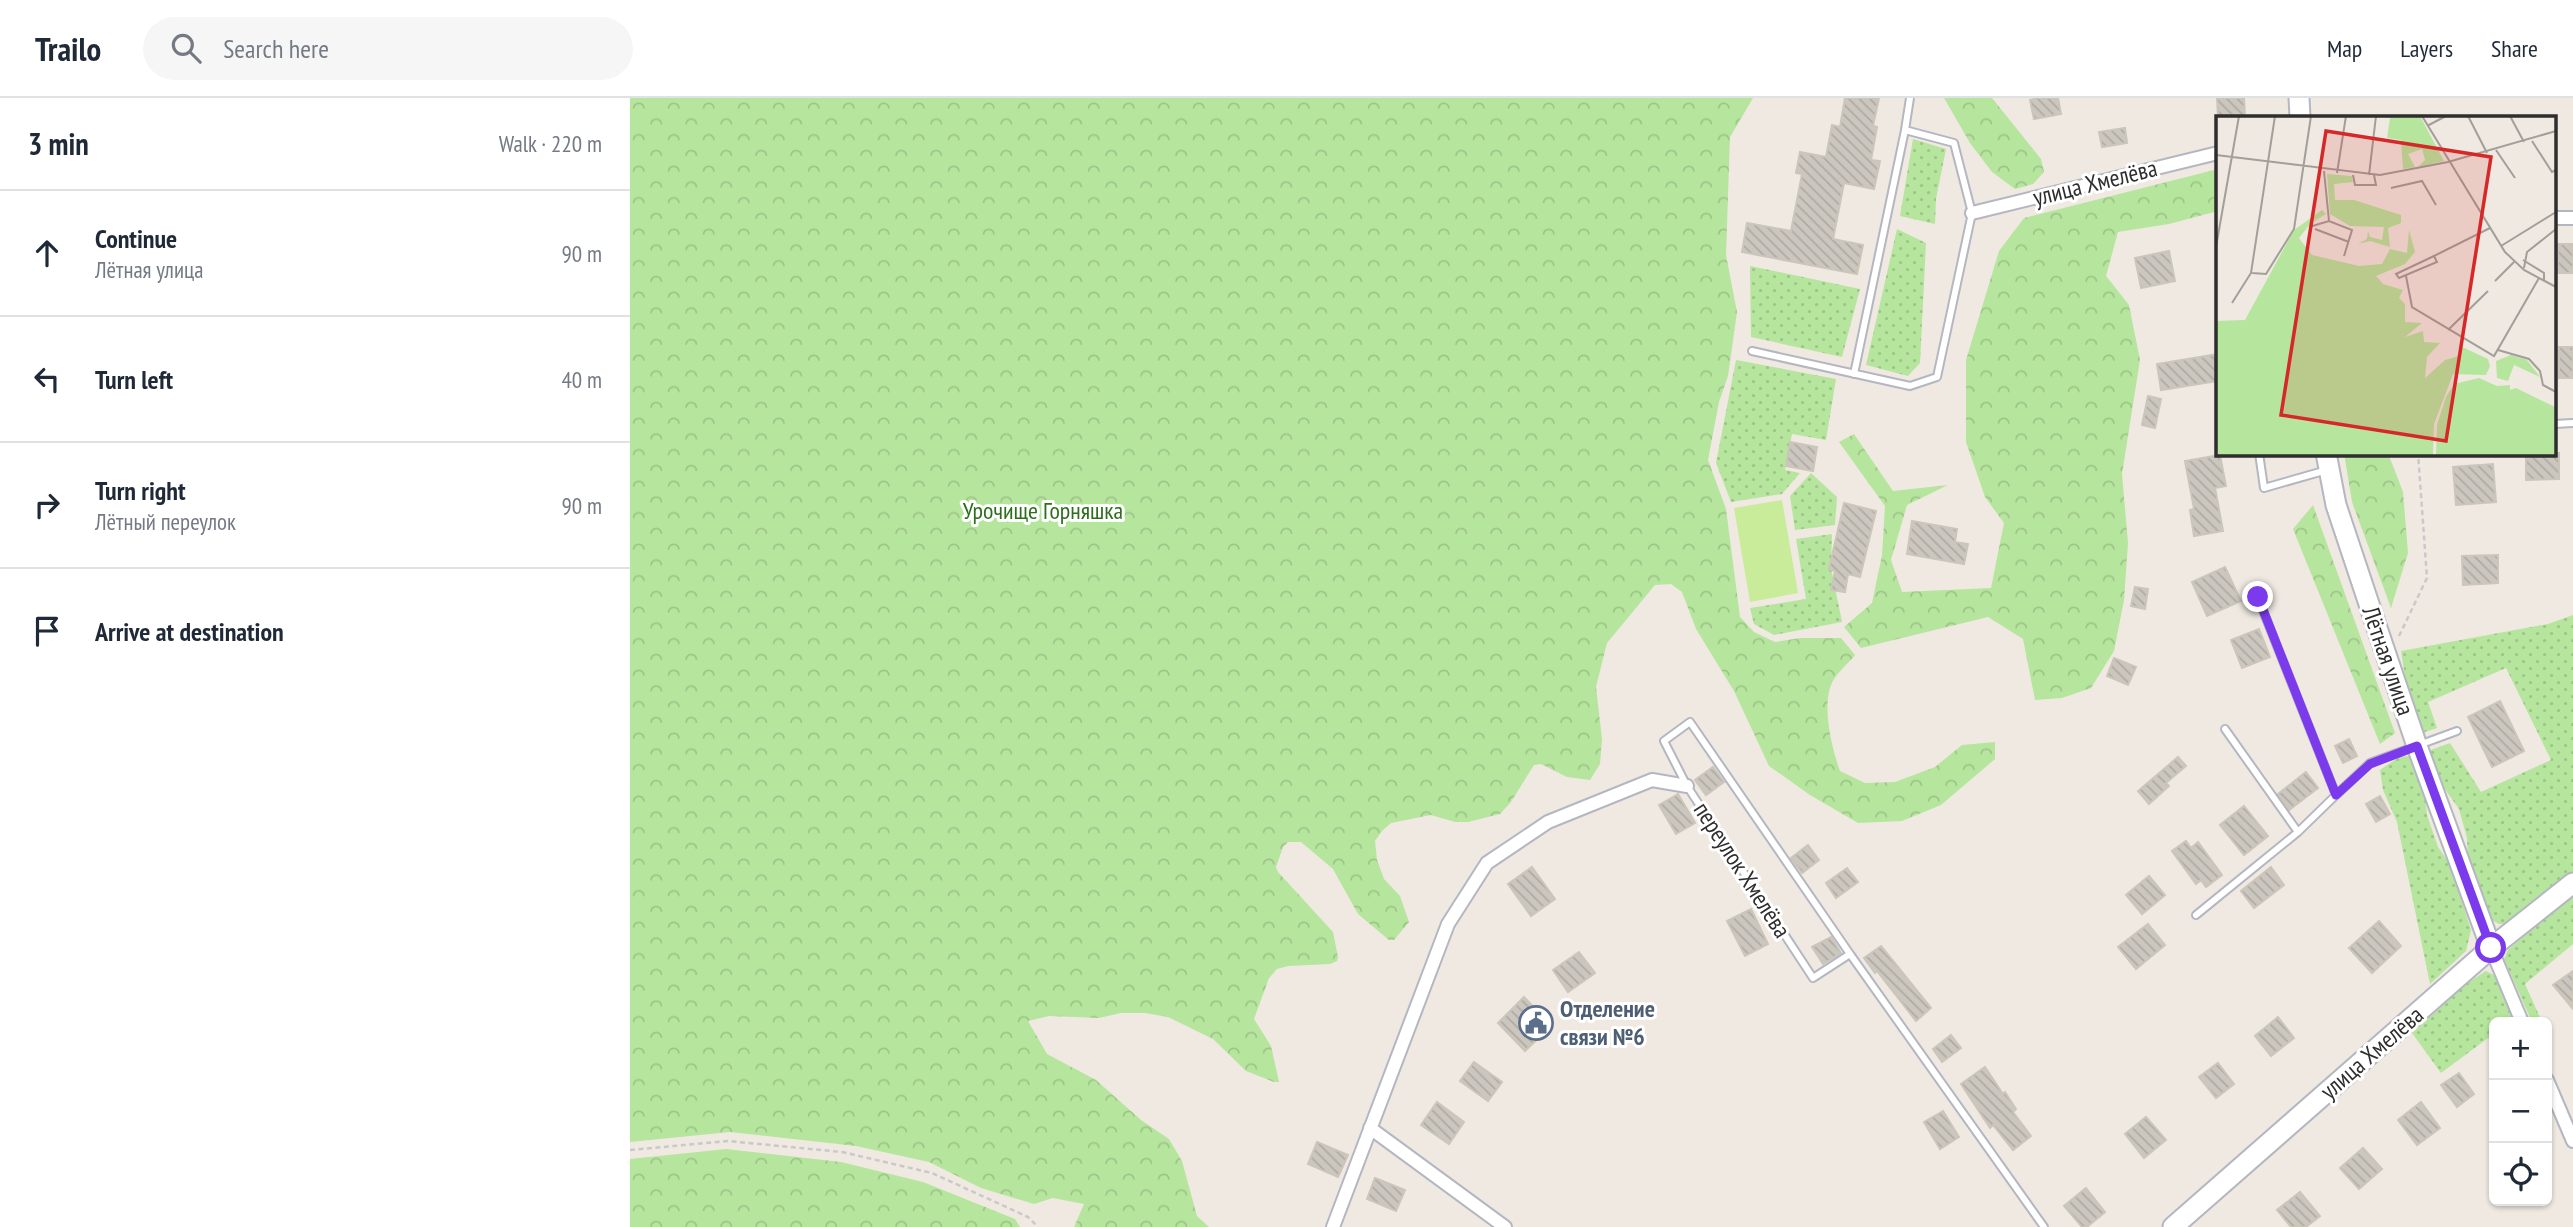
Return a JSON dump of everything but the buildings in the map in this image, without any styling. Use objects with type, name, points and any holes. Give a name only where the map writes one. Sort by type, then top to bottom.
[{"type":"street","points":[[2299,98],[2300,116]]},
{"type":"street","name":"улица Хмелёва","points":[[1972,214],[2216,153]]},
{"type":"street","name":"Лётная улица","points":[[2327,461],[2336,505],[2417,746],[2491,948],[2520,1017]]},
{"type":"street","name":"переулок Хмелёва","points":[[1333,1227],[1448,924],[1487,863],[1548,822],[1652,780],[1687,786]]},
{"type":"street","name":"улица Хмелёва","points":[[2173,1227],[2491,948],[2573,883]]},
{"type":"street","points":[[2552,1092],[2573,1141]]},
{"type":"street","points":[[1370,1128],[1505,1227]]},
{"type":"lane","points":[[1854,374],[1910,98]]},
{"type":"lane","points":[[1752,351],[1910,386],[1937,377],[1972,214],[1954,143],[1905,130]]},
{"type":"lane","points":[[2259,455],[2264,488],[2327,461]]},
{"type":"lane","points":[[2258,597],[2336,795]]},
{"type":"lane","points":[[1687,786],[1664,741],[1690,722],[1850,954],[2044,1227]]},
{"type":"lane","points":[[2225,729],[2298,832]]},
{"type":"lane","points":[[2196,915],[2298,832],[2370,764],[2457,731]]},
{"type":"lane","name":"переулок Хмелёва","points":[[1687,786],[1813,978],[1850,954]]},
{"type":"path","points":[[2388,658],[2427,578],[2418,455]]},
{"type":"path","points":[[630,1150],[728,1140],[842,1152],[932,1173],[1028,1217],[1038,1227]]},
{"type":"green space","name":"Урочище Горняшка","points":[[630,98],[1753,98],[1730,137],[1726,255],[1737,312],[1728,376],[1719,402],[1708,460],[1726,509],[1740,617],[1754,632],[1775,642],[1800,638],[1841,638],[1855,655],[1835,677],[1828,694],[1829,728],[1840,771],[1865,783],[1895,782],[1935,767],[1962,745],[1995,742],[1995,759],[1941,805],[1902,821],[1858,823],[1810,795],[1769,766],[1734,691],[1696,629],[1682,592],[1671,584],[1655,585],[1607,643],[1596,687],[1602,739],[1600,764],[1590,780],[1567,777],[1541,764],[1534,765],[1511,802],[1500,814],[1468,822],[1455,822],[1431,815],[1391,823],[1382,831],[1375,841],[1377,860],[1384,879],[1400,896],[1409,922],[1394,940],[1389,940],[1358,914],[1333,869],[1301,842],[1288,842],[1283,847],[1276,867],[1278,872],[1333,932],[1338,957],[1337,961],[1330,964],[1277,969],[1269,978],[1254,1019],[1271,1046],[1279,1082],[1246,1071],[1213,1039],[1168,1017],[1121,1013],[1099,1018],[1049,1016],[1028,1021],[1047,1054],[1096,1080],[1141,1120],[1169,1139],[1182,1161],[1197,1216],[1209,1227],[1074,1227],[1084,1204],[1053,1198],[1034,1204],[981,1188],[929,1162],[856,1146],[730,1132],[630,1142]]},
{"type":"green space","points":[[1944,98],[1992,98],[2041,159],[2044,172],[2033,184],[2015,189],[1992,172],[1970,143]]},
{"type":"green space","points":[[1913,139],[1946,149],[1936,199],[1935,224],[1900,216]]},
{"type":"green space","points":[[2216,170],[2216,212],[2169,224],[2118,232],[2106,276],[2129,305],[2140,360],[2122,474],[2128,543],[2124,600],[2114,651],[2091,688],[2062,698],[2035,700],[2023,639],[1988,617],[1861,648],[1844,627],[1872,603],[1882,555],[1885,506],[1839,442],[1854,434],[1893,491],[1948,485],[1907,505],[1891,560],[1902,592],[1991,588],[2004,523],[1985,497],[1966,442],[1966,360],[1999,251],[2024,218]]},
{"type":"green space","points":[[1897,229],[1926,243],[1920,363],[1908,376],[1866,365]]},
{"type":"green space","points":[[1750,266],[1860,289],[1842,357],[1751,337]]},
{"type":"green space","points":[[1736,360],[1836,379],[1826,440],[1792,434],[1785,470],[1800,473],[1782,494],[1731,502],[1716,463]]},
{"type":"green space","points":[[2344,455],[2389,455],[2403,492],[2408,553],[2391,608],[2352,502]]},
{"type":"green space","points":[[1811,473],[1837,497],[1835,525],[1795,530],[1790,496]]},
{"type":"green space","points":[[1782,500],[1798,593],[1750,602],[1734,508]]},
{"type":"green space","points":[[2313,505],[2395,733],[2380,744],[2293,529]]},
{"type":"green space","points":[[1832,534],[1831,568],[1842,622],[1774,635],[1754,624],[1750,608],[1806,599],[1796,539]]},
{"type":"green space","points":[[2573,615],[2573,872],[2523,914],[2506,924],[2499,924],[2490,919],[2468,865],[2467,838],[2459,809],[2442,785],[2428,751],[2450,743],[2481,792],[2551,760],[2506,668],[2428,702],[2437,728],[2422,733],[2405,677],[2401,651],[2548,624]]},
{"type":"green space","points":[[2409,756],[2425,794],[2427,815],[2438,847],[2450,864],[2471,930],[2466,951],[2430,984],[2397,822],[2383,790],[2380,770],[2399,757]]},
{"type":"green space","points":[[2573,893],[2573,944],[2525,984],[2540,1017],[2530,1017],[2504,959],[2508,950]]},
{"type":"green space","points":[[2486,971],[2496,976],[2513,1015],[2489,1017],[2489,1039],[2441,1073],[2412,1033],[2469,982]]},
{"type":"green space","points":[[726,1149],[841,1162],[923,1182],[1015,1219],[1020,1227],[630,1227],[630,1159]]},
{"type":"place","name":"Отделение связи №6","points":[[1536,1023]]},
{"type":"route","points":[[2258,597],[2336,795],[2370,764],[2417,746],[2491,948]]}]
